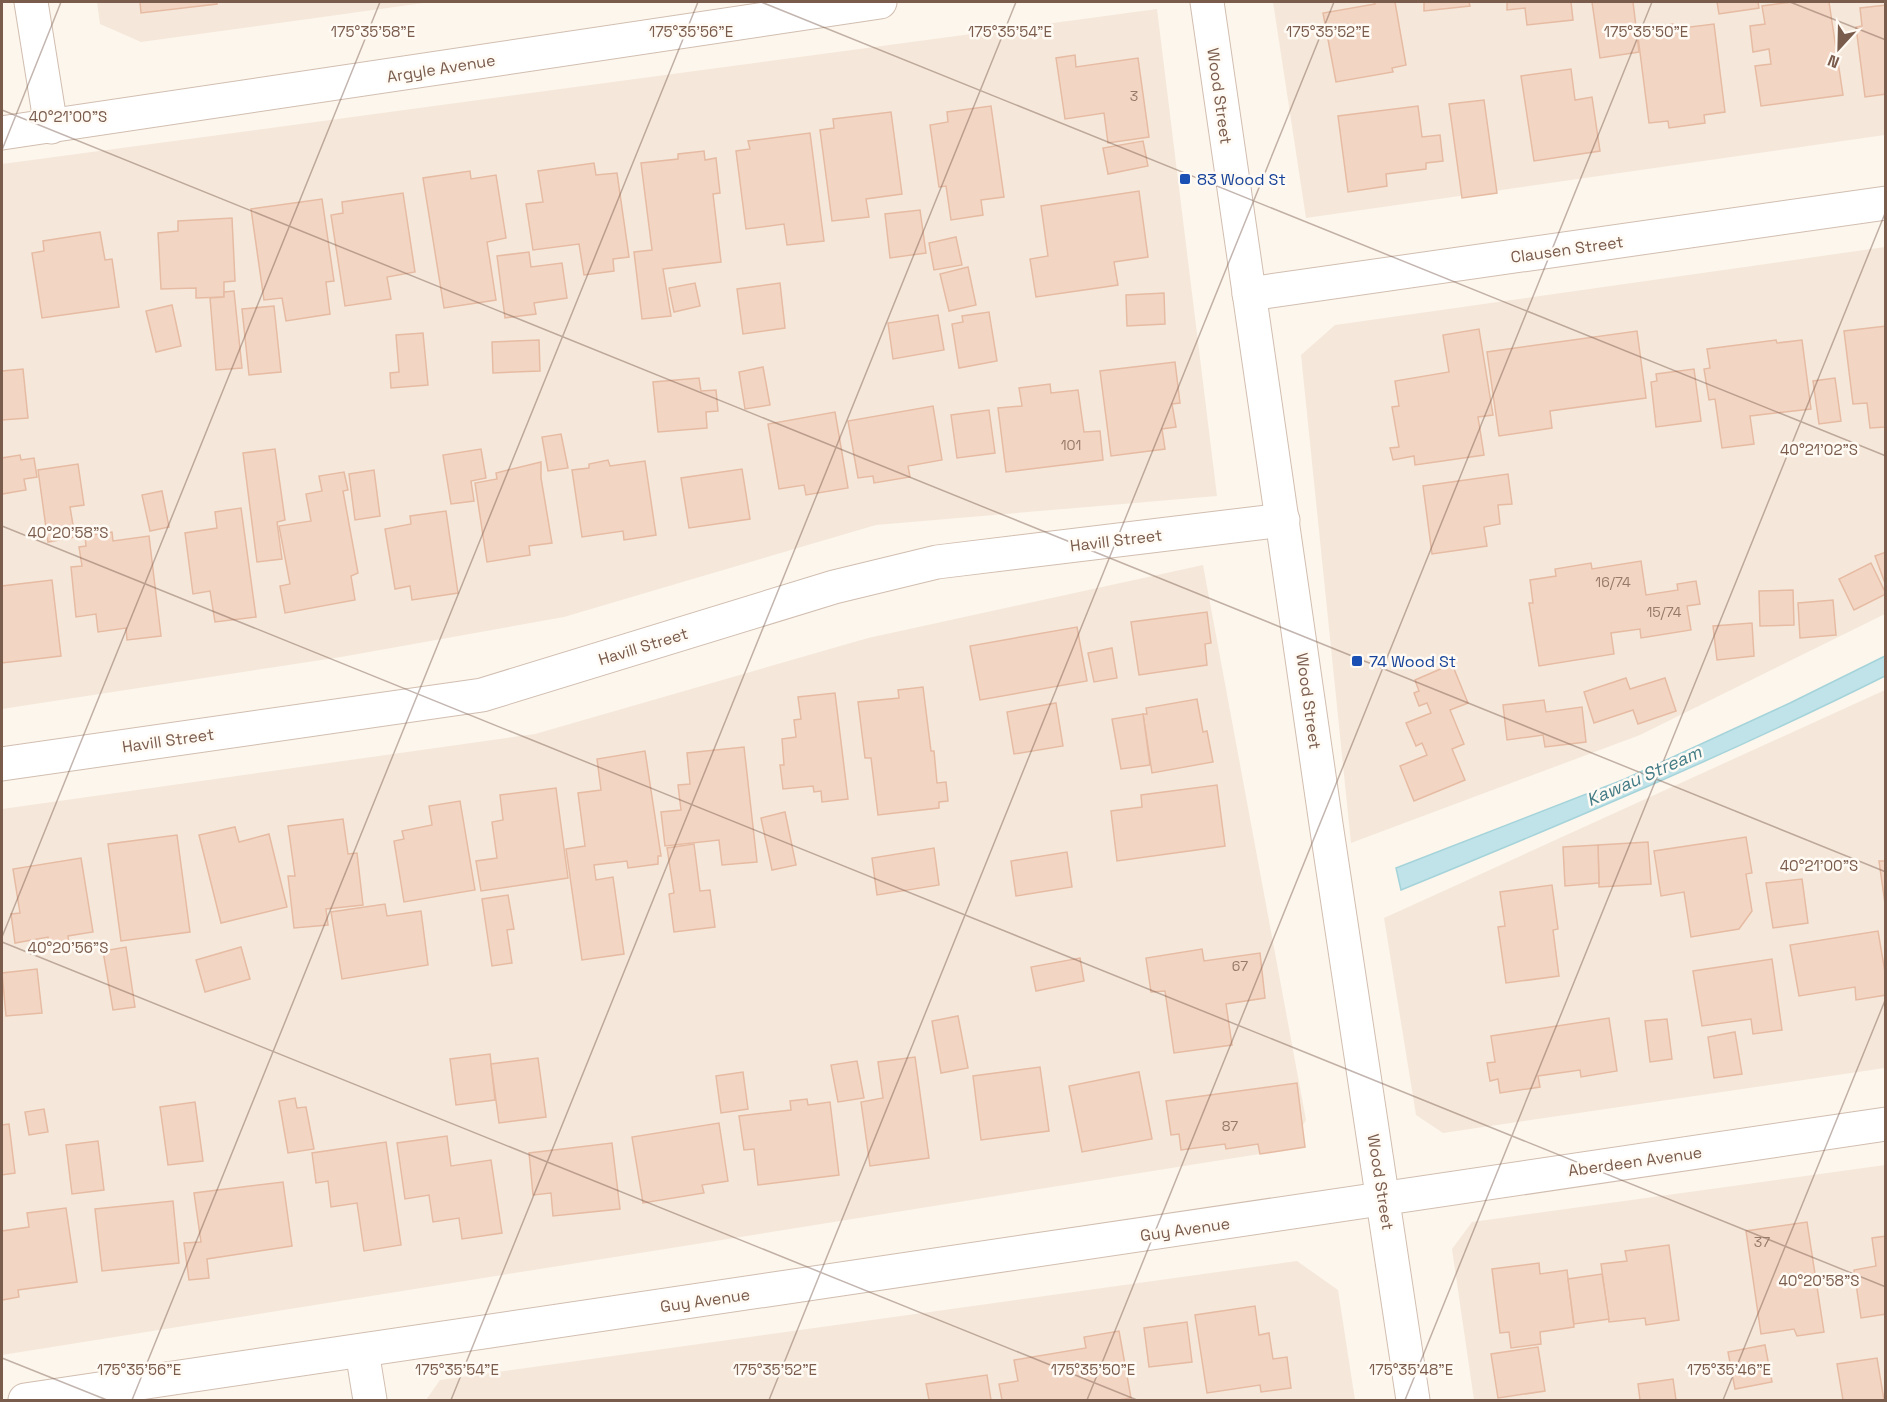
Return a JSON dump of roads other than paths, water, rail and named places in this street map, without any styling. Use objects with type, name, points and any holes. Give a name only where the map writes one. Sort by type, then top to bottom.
[{"type":"street","points":[[32,2],[51,127]]},
{"type":"street","name":"Argyle Avenue","points":[[2,134],[880,2]]},
{"type":"street","name":"Wood Street","points":[[1207,2],[1326,824],[1413,1401]]},
{"type":"street","name":"Clausen Street","points":[[1249,294],[1886,203]]},
{"type":"street","name":"Havill Street","points":[[2,764],[482,694],[834,588],[937,562],[1283,520]]},
{"type":"street","name":"Aberdeen Avenue","points":[[1384,1199],[1886,1124]]},
{"type":"street","name":"Guy Avenue","points":[[25,1401],[1384,1199]]},
{"type":"street","points":[[362,1351],[370,1401]]},
{"type":"water","name":"Kawau Stream","points":[[1885,656],[1885,676],[1826,705],[1645,788],[1401,890],[1396,868],[1625,779],[1790,703]]},
{"type":"place","name":"83 Wood St","points":[[1185,179]]},
{"type":"place","name":"74 Wood St","points":[[1357,661]]}]
